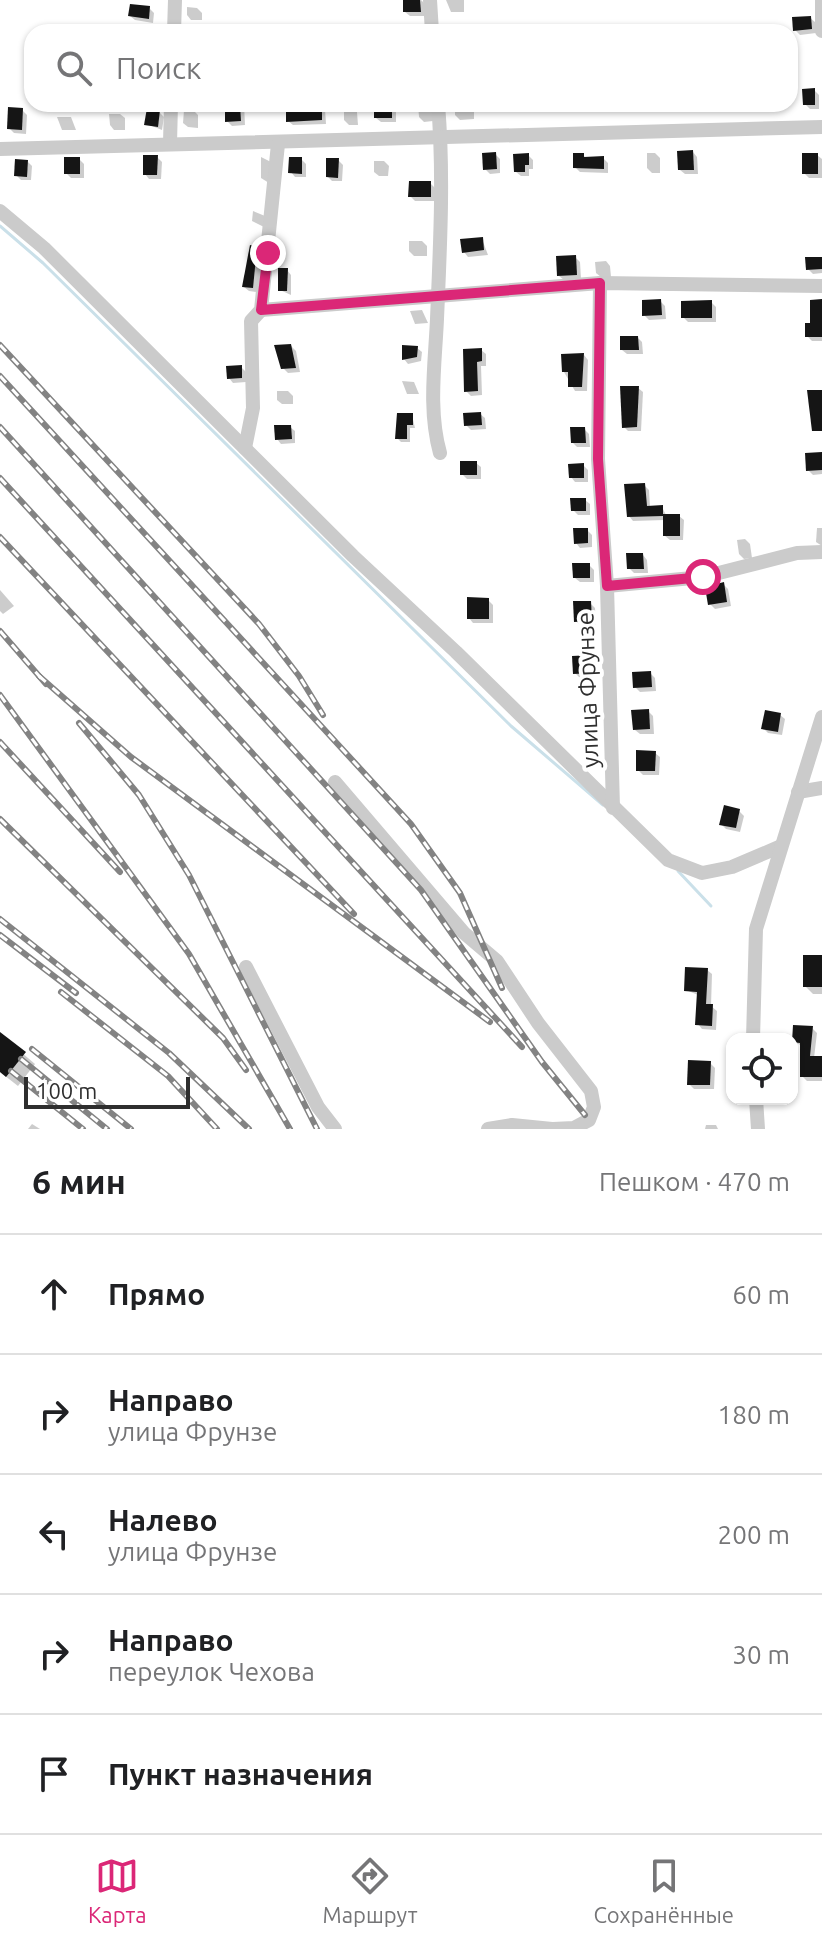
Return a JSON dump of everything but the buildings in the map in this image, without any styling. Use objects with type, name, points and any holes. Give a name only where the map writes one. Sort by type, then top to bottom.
[{"type":"street","points":[[174,24],[175,0]]},
{"type":"street","points":[[430,0],[432,24]]},
{"type":"street","points":[[822,0],[822,31]]},
{"type":"street","points":[[170,143],[171,112]]},
{"type":"street","points":[[439,112],[438,293],[432,425],[440,453]]},
{"type":"street","points":[[0,149],[170,143],[278,144],[441,136],[822,127]]},
{"type":"street","points":[[245,448],[253,408],[251,321],[261,310],[278,144]]},
{"type":"street","points":[[0,211],[44,248],[668,860],[702,873],[732,867],[779,847]]},
{"type":"street","points":[[261,310],[438,293],[600,283],[822,286]]},
{"type":"street","name":"улица Фрунзе","points":[[600,283],[598,459],[607,586],[613,808]]},
{"type":"street","points":[[607,586],[703,577],[797,553],[822,552]]},
{"type":"street","points":[[753,1033],[756,929],[779,847],[822,717]]},
{"type":"street","points":[[335,782],[464,933],[497,961],[538,1023],[591,1091],[594,1107],[589,1120],[574,1128],[512,1125],[488,1129]]},
{"type":"street","points":[[798,792],[822,788]]},
{"type":"street","points":[[246,967],[318,1107],[335,1129]]},
{"type":"street","points":[[756,1105],[758,1129]]},
{"type":"waterway","points":[[0,226],[43,263],[511,726],[603,805]]},
{"type":"waterway","points":[[678,871],[711,906]]},
{"type":"railway","points":[[0,345],[259,624],[299,676],[323,715]]},
{"type":"railway","points":[[0,376],[411,824],[460,893],[502,988]]},
{"type":"railway","points":[[0,427],[421,890],[542,1062],[585,1115]]},
{"type":"railway","points":[[0,478],[522,1047]]},
{"type":"railway","points":[[0,537],[354,914]]},
{"type":"railway","points":[[0,631],[46,684]]},
{"type":"railway","points":[[39,676],[131,757],[490,1022]]},
{"type":"railway","points":[[0,695],[189,954],[290,1129]]},
{"type":"railway","points":[[79,723],[139,795],[189,875],[317,1129]]},
{"type":"railway","points":[[0,742],[120,872]]},
{"type":"railway","points":[[0,819],[223,1038],[246,1070]]},
{"type":"railway","points":[[0,919],[169,1053],[249,1129]]},
{"type":"railway","points":[[0,935],[76,993]]},
{"type":"railway","points":[[61,992],[168,1076],[217,1129]]},
{"type":"railway","points":[[32,1049],[131,1129]]},
{"type":"railway","points":[[21,1059],[107,1129]]},
{"type":"railway","points":[[11,1071],[83,1129]]},
{"type":"route","points":[[268,253],[261,310],[438,293],[600,283],[598,459],[607,586],[703,577]]}]
